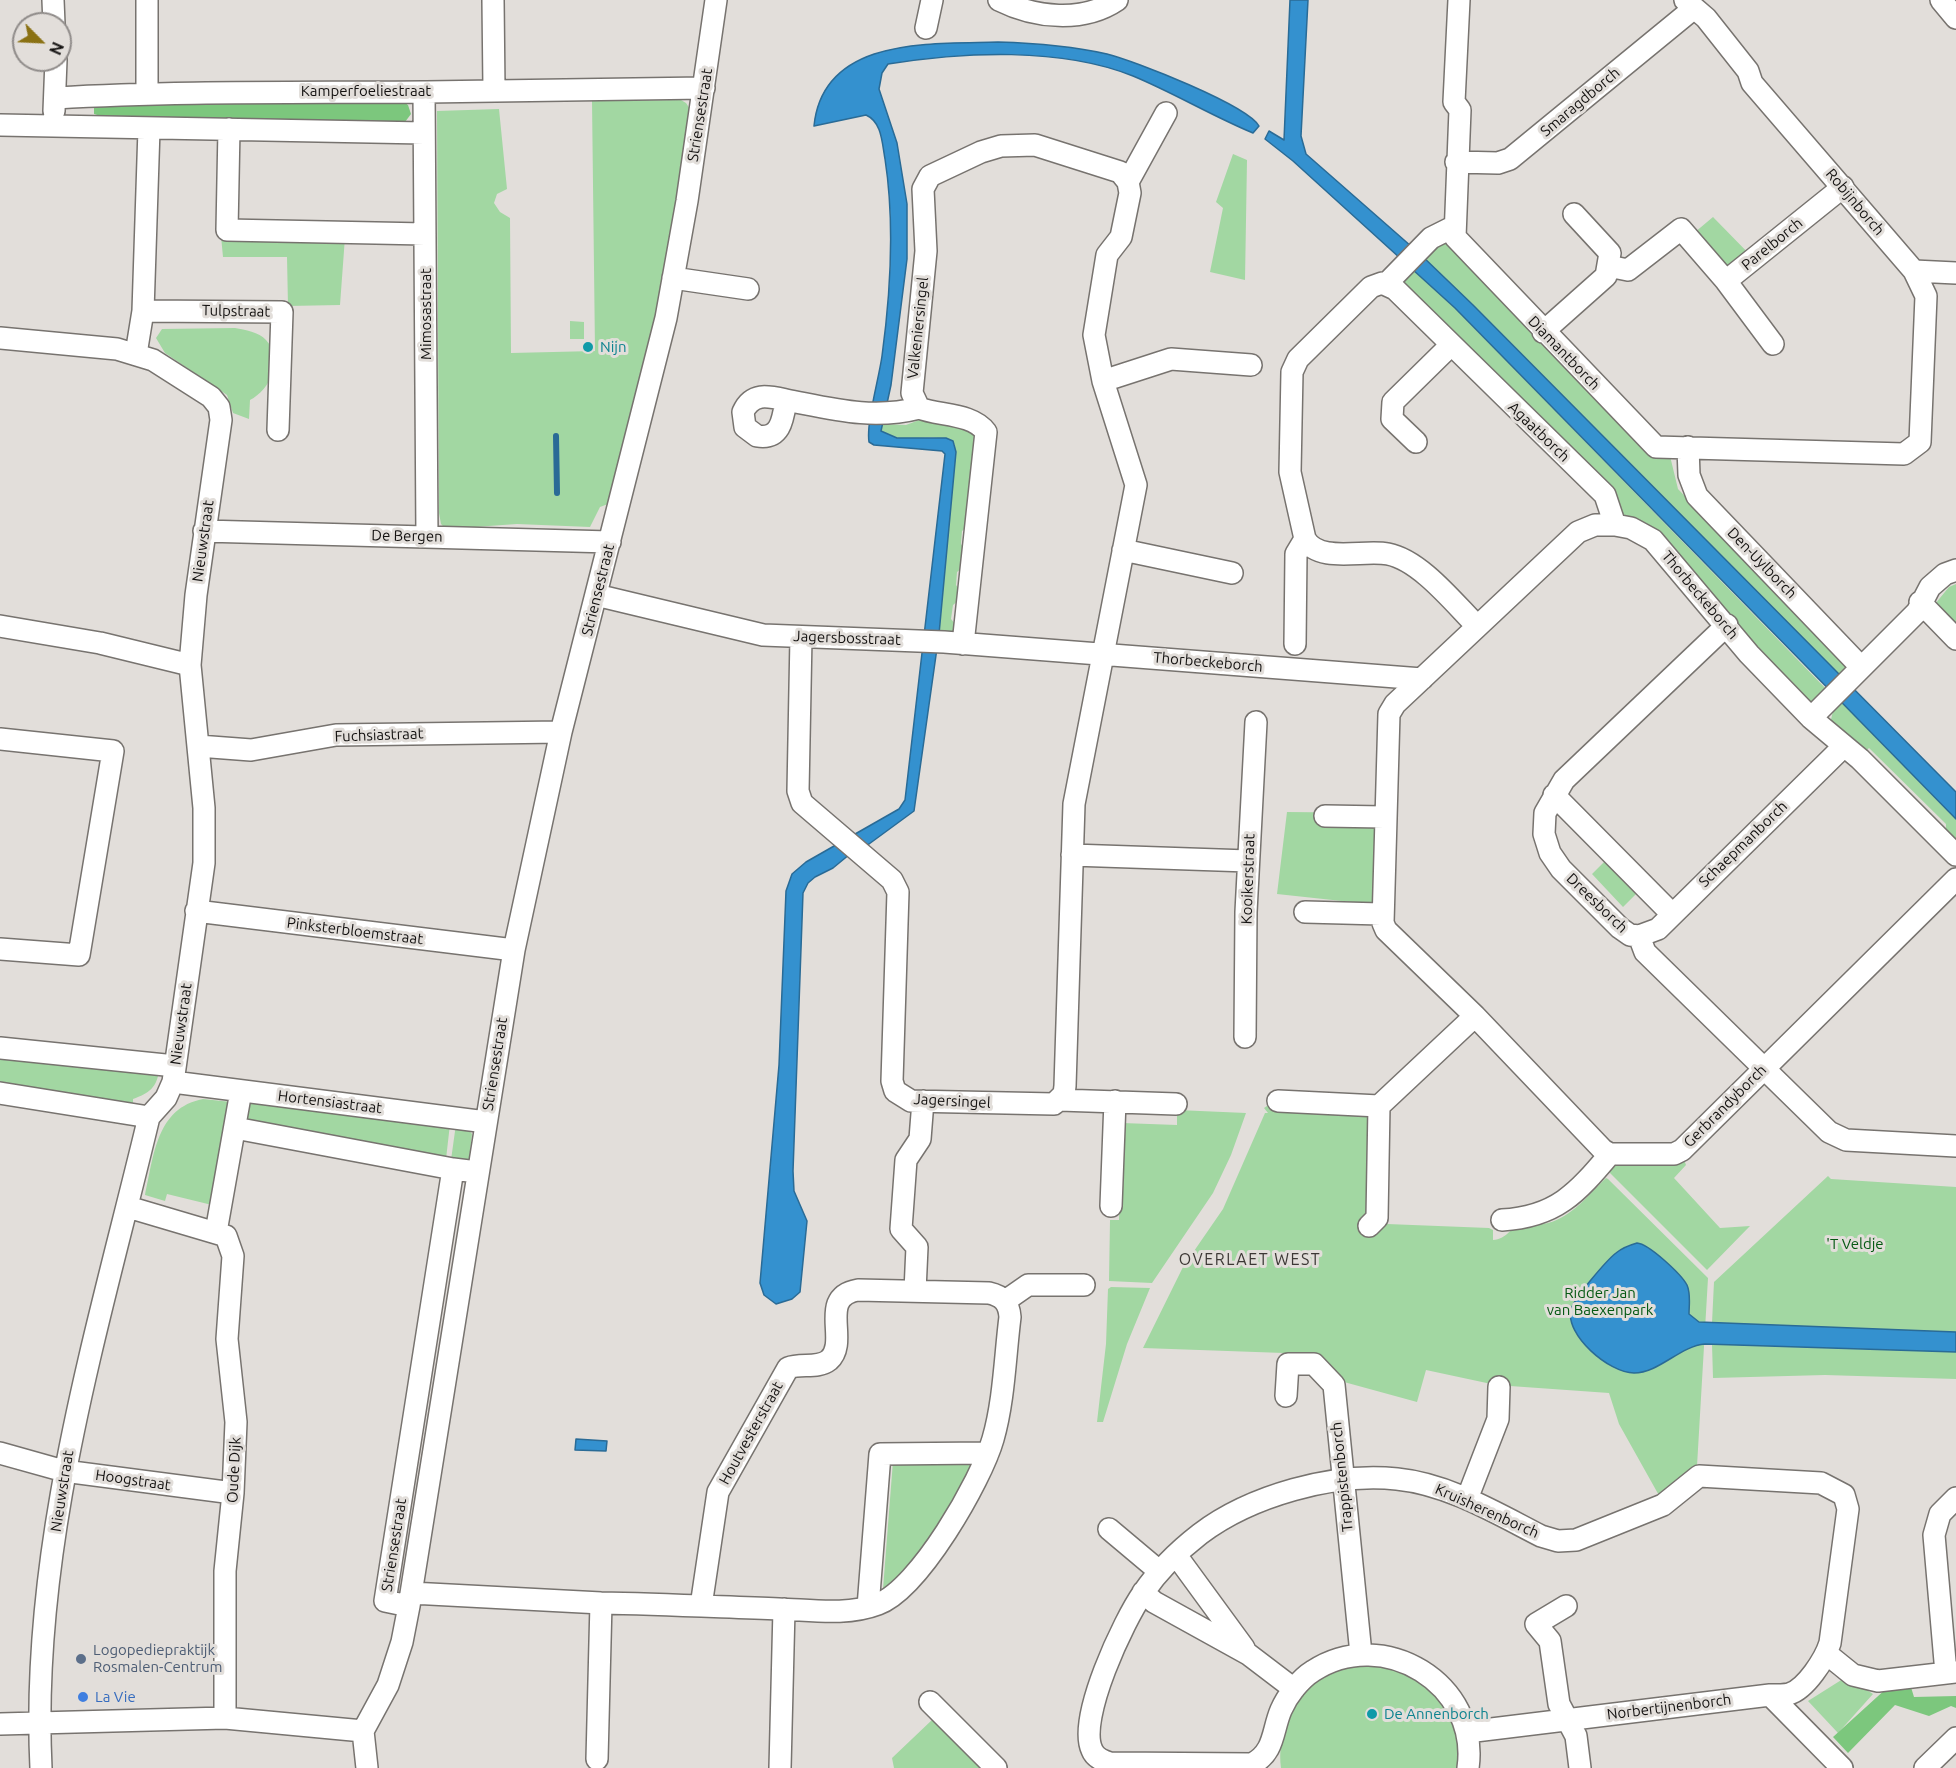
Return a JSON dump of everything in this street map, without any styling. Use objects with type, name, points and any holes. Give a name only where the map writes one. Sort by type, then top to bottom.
[{"type":"street","points":[[147,0],[147,93]]},
{"type":"street","points":[[493,0],[494,89]]},
{"type":"street","points":[[926,28],[932,0]]},
{"type":"street","points":[[999,0],[1033,12],[1071,16],[1093,12],[1117,0]]},
{"type":"street","points":[[1459,0],[1454,102],[1460,110],[1453,227],[1431,238],[1394,277],[1371,287],[1294,364],[1290,472],[1307,542],[1319,550],[1347,554],[1387,554],[1405,560],[1420,570],[1477,626]]},
{"type":"street","points":[[1941,0],[1956,18]]},
{"type":"street","name":"Striensestraat","points":[[363,1731],[388,1685],[402,1642],[514,950],[561,732],[642,419],[673,278],[704,88],[710,2]]},
{"type":"street","name":"Smaragdborch","points":[[1456,162],[1498,163],[1510,159],[1689,4]]},
{"type":"street","name":"Robijnborch","points":[[1689,4],[1706,18],[1748,71],[1752,83],[1914,271],[1926,296],[1920,442]]},
{"type":"street","points":[[51,126],[56,98],[56,72]]},
{"type":"street","name":"Kamperfoeliestraat","points":[[56,98],[147,93],[704,88]]},
{"type":"street","name":"Mimosastraat","points":[[424,92],[427,537]]},
{"type":"street","points":[[1060,1100],[1065,1086],[1074,804],[1136,484],[1103,381],[1094,335],[1107,255],[1121,237],[1130,193],[1128,182],[1166,113]]},
{"type":"street","points":[[0,125],[424,133]]},
{"type":"street","points":[[0,339],[117,349],[136,354],[143,310],[149,129]]},
{"type":"street","points":[[229,129],[227,230],[425,234]]},
{"type":"street","name":"Valkeniersingel","points":[[919,408],[912,393],[911,383],[922,307],[926,251],[923,189],[930,176],[991,149],[1035,145],[1108,167],[1120,172],[1128,182]]},
{"type":"street","name":"Parelborch","points":[[1608,266],[1628,270],[1681,229],[1726,280],[1843,187]]},
{"type":"street","points":[[1543,332],[1606,276],[1610,253],[1574,214]]},
{"type":"street","name":"Diamantborch","points":[[1453,227],[1460,244],[1656,447],[1904,454],[1920,442]]},
{"type":"street","points":[[1914,271],[1956,273]]},
{"type":"street","name":"Agaatborch","points":[[1394,277],[1450,346],[1605,495],[1615,525]]},
{"type":"street","points":[[673,278],[748,289]]},
{"type":"street","points":[[1726,280],[1773,344]]},
{"type":"street","name":"Tulpstraat","points":[[143,310],[282,312],[278,430]]},
{"type":"street","points":[[1416,442],[1392,419],[1393,402],[1450,346]]},
{"type":"street","name":"Nieuwstraat","points":[[40,1768],[38,1724],[47,1598],[64,1471],[149,1117],[165,1098],[174,1074],[204,863],[204,808],[190,665],[204,531],[220,420],[219,407],[212,397],[194,385],[153,360],[136,354]]},
{"type":"street","points":[[1103,381],[1171,359],[1251,365]]},
{"type":"street","points":[[786,400],[861,414],[894,415],[919,408],[971,420],[980,424],[986,432],[954,643]]},
{"type":"street","name":"Den-Uylborch","points":[[1688,447],[1689,475],[1697,496],[1856,673]]},
{"type":"street","name":"Thorbeckeborch","points":[[1381,914],[1389,714],[1395,704],[1578,532],[1595,525],[1631,528],[1653,540],[1727,625],[1749,654],[1818,710],[1844,746],[1860,759],[1956,855]]},
{"type":"street","name":"De Bergen","points":[[204,531],[610,542]]},
{"type":"street","points":[[1295,644],[1296,554],[1307,542]]},
{"type":"street","points":[[1123,550],[1232,573]]},
{"type":"street","points":[[1818,710],[1917,612],[1920,602],[1930,587],[1945,574],[1956,570]]},
{"type":"street","name":"Jagersbosstraat","points":[[597,595],[764,635],[908,640],[1102,656]]},
{"type":"street","points":[[1920,602],[1956,639]]},
{"type":"street","name":"Dreesborch","points":[[1727,625],[1564,780],[1545,813],[1544,834],[1550,854],[1561,869],[1620,928],[1630,935],[1639,936],[1645,952],[1837,1137],[1846,1140],[1956,1146]]},
{"type":"street","points":[[0,626],[100,643],[190,665]]},
{"type":"street","name":"Jagersingel","points":[[801,637],[798,791],[802,803],[892,880],[898,892],[892,1081],[895,1091],[903,1098],[923,1101],[1047,1106],[1060,1100],[1176,1104]]},
{"type":"street","name":"Thorbeckeborch","points":[[1102,656],[1122,655],[1422,679]]},
{"type":"street","name":"Kooikerstraat","points":[[1245,1036],[1248,861],[1256,722]]},
{"type":"street","name":"Fuchsiastraat","points":[[198,746],[251,750],[336,735],[561,732]]},
{"type":"street","points":[[0,739],[113,751],[79,955],[0,949]]},
{"type":"street","name":"Schaepmanborch","points":[[1639,936],[1658,929],[1844,746]]},
{"type":"street","points":[[1554,795],[1672,914]]},
{"type":"street","points":[[1325,816],[1384,817]]},
{"type":"street","points":[[1072,855],[1248,861]]},
{"type":"street","name":"Gerbrandyborch","points":[[1610,1154],[1674,1154],[1956,879]]},
{"type":"street","name":"Pinksterbloemstraat","points":[[196,911],[514,950]]},
{"type":"street","points":[[1305,912],[1381,914],[1386,930],[1475,1016],[1603,1150],[1610,1154],[1558,1207],[1527,1219],[1502,1220]]},
{"type":"street","points":[[1369,1227],[1377,1218],[1379,1106],[1475,1016]]},
{"type":"street","name":"Hortensiastraat","points":[[0,1048],[174,1074],[241,1091],[486,1122]]},
{"type":"street","points":[[128,1207],[216,1232],[241,1091]]},
{"type":"street","points":[[0,1093],[149,1117]]},
{"type":"street","points":[[410,1600],[853,1611],[893,1597],[918,1572],[981,1471],[988,1453],[999,1406],[1010,1317],[1010,1308],[1005,1300],[988,1293],[915,1291],[916,1247],[901,1228],[906,1160],[920,1139],[923,1101]]},
{"type":"street","points":[[1111,1206],[1115,1101]]},
{"type":"street","points":[[1278,1101],[1379,1106]]},
{"type":"street","points":[[235,1128],[477,1172]]},
{"type":"street","name":"Striensestraat","points":[[410,1600],[385,1601],[453,1169]]},
{"type":"street","name":"Oude Dijk","points":[[216,1232],[226,1236],[233,1256],[227,1339],[236,1422],[233,1493],[225,1571],[225,1718]]},
{"type":"street","points":[[1005,1300],[1028,1285],[1084,1285]]},
{"type":"street","name":"Houtvesterstraat","points":[[701,1606],[718,1492],[788,1368],[820,1365],[836,1351],[836,1308],[848,1291],[915,1291]]},
{"type":"street","name":"Trappistenborch","points":[[1286,1396],[1288,1364],[1314,1364],[1334,1385],[1361,1654]]},
{"type":"street","points":[[1467,1499],[1498,1419],[1499,1387]]},
{"type":"street","name":"Hoogstraat","points":[[0,1453],[64,1471],[233,1493]]},
{"type":"street","points":[[868,1607],[880,1454],[988,1453]]},
{"type":"street","name":"Kruisherenborch","points":[[1091,1763],[1090,1742],[1099,1687],[1111,1650],[1143,1592],[1159,1571],[1200,1534],[1258,1501],[1288,1490],[1367,1478],[1398,1479],[1438,1488],[1467,1499],[1541,1536],[1558,1541],[1576,1540],[1663,1505],[1699,1476],[1821,1483],[1833,1487],[1844,1494],[1848,1509],[1827,1654]]},
{"type":"street","points":[[1827,1654],[1853,1675],[1878,1681],[1951,1672],[1934,1535],[1940,1514],[1956,1498]]},
{"type":"street","points":[[1109,1528],[1159,1571]]},
{"type":"street","points":[[1176,1555],[1248,1654]]},
{"type":"street","points":[[1143,1592],[1154,1602],[1248,1654],[1294,1689]]},
{"type":"street","points":[[597,1759],[601,1603]]},
{"type":"street","points":[[1566,1606],[1536,1624],[1550,1641],[1559,1704],[1576,1736],[1580,1768]]},
{"type":"street","points":[[780,1768],[784,1609]]},
{"type":"street","points":[[1091,1763],[1252,1764],[1262,1759],[1271,1749],[1281,1709],[1294,1689],[1312,1671],[1337,1659],[1361,1654],[1398,1659],[1432,1676],[1454,1702],[1467,1732],[1470,1756],[1468,1768]]},
{"type":"street","name":"Norbertijnenborch","points":[[1467,1732],[1791,1693],[1801,1686],[1827,1654]]},
{"type":"street","points":[[1770,1695],[1842,1768]]},
{"type":"street","points":[[930,1702],[996,1768]]},
{"type":"street","points":[[0,1724],[225,1718],[363,1731],[368,1768]]},
{"type":"street","points":[[1925,1768],[1956,1738]]},
{"type":"green space","points":[[401,100],[408,105],[411,114],[405,122],[104,117],[94,114],[94,107],[98,105]]},
{"type":"green space","points":[[681,100],[692,112],[667,261],[636,407],[608,504],[600,507],[590,527],[517,524],[446,529],[441,524],[439,513],[437,111],[499,109],[507,189],[497,194],[494,203],[500,212],[510,218],[511,353],[595,351],[592,101]]},
{"type":"green space","points":[[1233,154],[1247,160],[1245,280],[1210,272],[1223,208],[1216,202]]},
{"type":"green space","points":[[1713,217],[1757,262],[1730,289],[1688,238]]},
{"type":"green space","points":[[1442,235],[1670,456],[1678,489],[1852,670],[1843,680],[1420,254]]},
{"type":"green space","points":[[221,236],[345,237],[340,305],[288,306],[287,257],[223,257]]},
{"type":"green space","points":[[1409,266],[1455,308],[1830,693],[1812,705],[1649,525],[1628,517],[1612,515],[1397,276]]},
{"type":"green space","points":[[570,321],[584,322],[584,339],[570,339]]},
{"type":"green space","points":[[235,328],[263,337],[274,356],[269,382],[250,400],[249,419],[233,413],[227,395],[165,353],[156,338],[162,329]]},
{"type":"green space","points":[[922,419],[970,428],[978,435],[969,525],[962,531],[961,544],[965,550],[963,567],[957,572],[956,585],[960,591],[959,600],[953,605],[951,619],[956,625],[952,633],[939,634],[955,445],[938,438],[898,438],[881,431],[882,424],[906,425]]},
{"type":"green space","points":[[1956,584],[1956,624],[1935,604],[1949,587]]},
{"type":"green space","points":[[1842,703],[1956,819],[1956,842],[1946,833],[1946,824],[1869,748],[1866,751],[1830,724],[1833,711]]},
{"type":"green space","points":[[1287,812],[1387,813],[1379,905],[1277,894]]},
{"type":"green space","points":[[1605,861],[1636,894],[1623,907],[1592,874]]},
{"type":"green space","points":[[0,1054],[159,1070],[154,1086],[148,1092],[133,1099],[133,1103],[0,1084]]},
{"type":"green space","points":[[203,1099],[231,1102],[212,1205],[167,1194],[165,1201],[145,1195],[155,1150],[166,1123],[175,1112],[187,1104]]},
{"type":"green space","points":[[248,1100],[450,1124],[446,1159],[244,1122]]},
{"type":"green space","name":"Ridder Jan van Baexenpark","points":[[1267,1106],[1383,1110],[1380,1231],[1387,1224],[1489,1228],[1493,1230],[1493,1240],[1498,1239],[1520,1224],[1548,1223],[1565,1216],[1606,1178],[1608,1179],[1708,1278],[1697,1466],[1661,1499],[1619,1424],[1609,1393],[1496,1385],[1426,1370],[1417,1402],[1344,1382],[1312,1354],[1143,1348],[1183,1267],[1223,1209],[1265,1113],[1268,1113],[1264,1108]]},
{"type":"green space","points":[[1177,1110],[1246,1113],[1231,1155],[1213,1193],[1152,1283],[1109,1281],[1110,1220],[1119,1220],[1122,1123],[1177,1125]]},
{"type":"green space","points":[[456,1124],[467,1128],[472,1134],[469,1160],[464,1163],[451,1160]]},
{"type":"green space","points":[[1618,1155],[1683,1157],[1686,1165],[1674,1178],[1720,1228],[1750,1226],[1707,1270],[1608,1171]]},
{"type":"green space","name":"'T Veldje","points":[[1828,1176],[1831,1179],[1956,1187],[1956,1332],[1712,1323],[1714,1282]]},
{"type":"green space","points":[[1111,1287],[1150,1288],[1127,1344],[1103,1422],[1097,1422],[1106,1344],[1108,1289]]},
{"type":"green space","points":[[1712,1344],[1956,1352],[1956,1379],[1825,1375],[1713,1378]]},
{"type":"green space","points":[[893,1461],[978,1464],[969,1483],[902,1580],[883,1589]]},
{"type":"green space","name":"De Annenborch","points":[[1348,1662],[1407,1668],[1452,1708],[1464,1768],[1281,1768],[1283,1732],[1298,1697],[1314,1678]]},
{"type":"green space","points":[[1846,1677],[1873,1694],[1838,1733],[1808,1701]]},
{"type":"green space","points":[[1910,1684],[1914,1697],[1956,1696],[1956,1708],[1951,1706],[1929,1716],[1895,1705],[1848,1753],[1833,1737],[1888,1687]]},
{"type":"green space","points":[[933,1719],[981,1768],[894,1768],[892,1758]]},
{"type":"water","points":[[1290,0],[1308,0],[1301,136],[1306,154],[1420,254],[1473,305],[1956,792],[1956,819],[1455,308],[1293,161],[1265,139],[1269,131],[1284,140]]},
{"type":"water","points":[[998,42],[1067,47],[1121,58],[1213,96],[1250,117],[1259,126],[1253,133],[1133,76],[1075,60],[1012,55],[948,57],[888,64],[882,73],[879,89],[897,143],[907,204],[907,259],[891,385],[881,431],[897,438],[946,438],[953,441],[956,452],[939,634],[914,811],[833,868],[815,877],[808,883],[803,893],[793,1171],[794,1191],[807,1221],[800,1292],[792,1299],[776,1304],[764,1295],[760,1283],[779,1065],[786,891],[792,874],[806,862],[899,809],[905,800],[945,454],[942,451],[874,445],[869,442],[869,424],[882,356],[890,282],[890,208],[883,146],[878,128],[866,115],[814,126],[822,97],[837,75],[859,60],[885,51],[913,46]]},
{"type":"water","points":[[1637,1243],[1657,1254],[1684,1280],[1689,1292],[1689,1314],[1699,1322],[1956,1332],[1956,1352],[1705,1344],[1687,1349],[1643,1372],[1624,1371],[1601,1360],[1582,1341],[1571,1320],[1571,1310],[1598,1271],[1618,1251]]},
{"type":"water","points":[[576,1439],[607,1441],[606,1451],[575,1450]]},
{"type":"waterway","points":[[556,436],[557,493]]},
{"type":"place","name":"Nijn","points":[[588,347]]},
{"type":"place","name":"Logopediepraktijk Rosmalen-Centrum","points":[[81,1659]]},
{"type":"place","name":"La Vie","points":[[83,1697]]},
{"type":"place","name":"De Annenborch","points":[[1372,1714]]},
{"type":"district","name":"OVERLAET WEST","points":[[1250,1260]]}]
